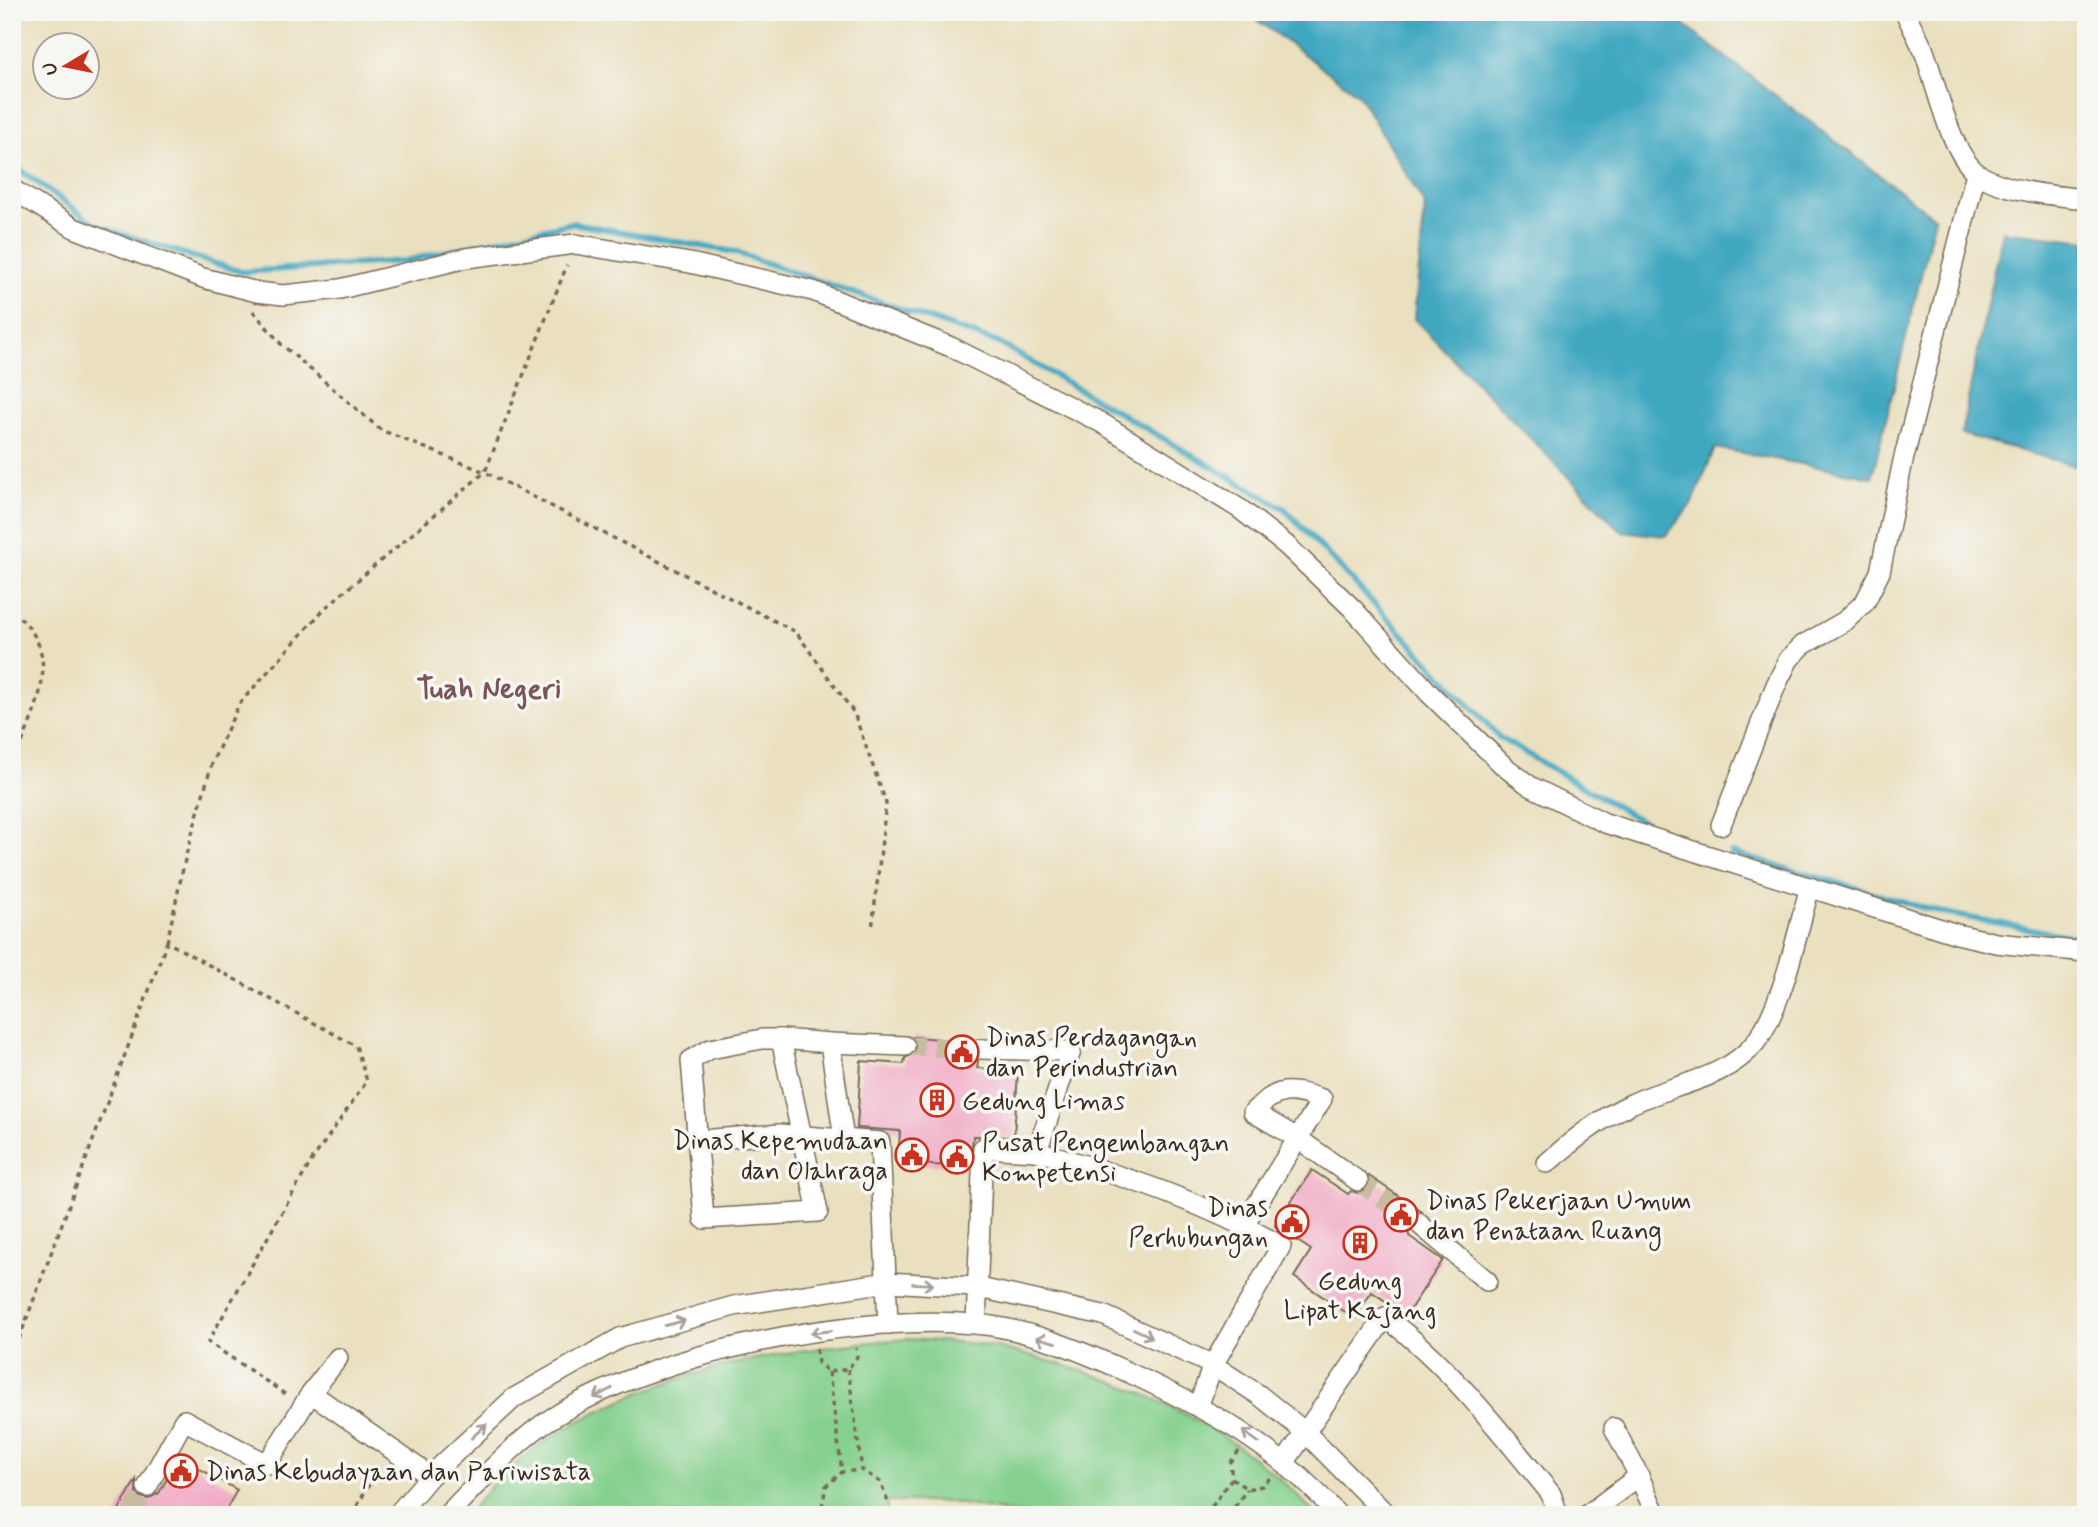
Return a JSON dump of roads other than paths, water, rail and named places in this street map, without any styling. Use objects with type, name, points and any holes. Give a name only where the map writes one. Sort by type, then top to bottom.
[{"type":"street","points":[[1905,12],[1923,50],[1957,144],[1976,173],[1995,182],[2061,197],[2086,199]]},
{"type":"street","points":[[1721,825],[1776,685],[1789,659],[1803,645],[1845,621],[1866,602],[1880,572],[1903,461],[1976,173]]},
{"type":"street","points":[[12,188],[74,228],[203,278],[257,292],[310,293],[466,258],[575,244],[690,263],[813,291],[951,347],[1100,422],[1240,509],[1286,545],[1352,608],[1473,736],[1530,786],[1605,823],[1957,934],[1996,943],[2086,952]]},
{"type":"street","points":[[1547,1163],[1607,1117],[1633,1103],[1721,1069],[1755,1043],[1772,1013],[1810,887]]},
{"type":"street","points":[[781,1039],[818,1212],[704,1219],[691,1060],[710,1049],[781,1039],[905,1046]]},
{"type":"street","points":[[830,1043],[844,1140]]},
{"type":"street","points":[[979,1049],[1070,1051],[1037,1151]]},
{"type":"street","points":[[699,1140],[780,1134],[880,1142],[888,1324]]},
{"type":"street","points":[[1244,1225],[1297,1138],[1358,1181]]},
{"type":"street","points":[[976,1324],[975,1287],[982,1148],[1037,1151],[1112,1172],[1190,1200],[1281,1246],[1213,1365],[1199,1404]]},
{"type":"street","points":[[1418,1223],[1487,1281]]},
{"type":"street","points":[[397,1515],[430,1476],[514,1398],[620,1338],[734,1306],[887,1282],[975,1287],[1102,1315],[1213,1365],[1259,1395],[1306,1432],[1387,1515]]},
{"type":"street","points":[[1284,1463],[1385,1317],[1424,1346],[1459,1383],[1551,1494],[1558,1515]]},
{"type":"street","points":[[447,1515],[481,1480],[551,1419],[621,1384],[715,1354],[814,1333],[888,1324],[976,1324],[1072,1347],[1199,1404],[1250,1436],[1314,1488],[1338,1515]]},
{"type":"street","points":[[147,1487],[184,1420],[267,1464],[307,1399],[338,1358]]},
{"type":"street","points":[[307,1399],[430,1476]]},
{"type":"street","points":[[1614,1429],[1656,1515]]},
{"type":"street","points":[[1587,1515],[1639,1476]]},
{"type":"water","points":[[1246,12],[1667,12],[1935,218],[1872,477],[1715,448],[1693,502],[1666,536],[1621,531],[1414,319],[1425,205],[1358,94]]},
{"type":"water","points":[[2002,231],[2086,241],[2086,469],[1961,434]]},
{"type":"waterway","points":[[12,164],[99,227],[242,272],[405,261],[572,223],[734,252],[999,343],[1285,509],[1500,738],[1660,832]]},
{"type":"waterway","points":[[1731,853],[1943,913],[2086,939]]},
{"type":"tunnel","points":[[905,1046],[979,1049]]},
{"type":"tunnel","points":[[1358,1181],[1418,1223]]},
{"type":"tunnel","points":[[131,1515],[147,1487]]},
{"type":"place","name":"Dinas Perdagangan dan Perindustrian","points":[[962,1052]]},
{"type":"place","name":"Gedung Limas","points":[[937,1100]]},
{"type":"place","name":"Dinas Kepemudaan dan Olahraga","points":[[912,1155]]},
{"type":"place","name":"Pusat Pengembangan Kompetensi","points":[[957,1157]]},
{"type":"place","name":"Dinas Pekerjaan Umum dan Penataan Ruang","points":[[1401,1215]]},
{"type":"place","name":"Dinas Perhubungan","points":[[1292,1222]]},
{"type":"place","name":"Gedung Lipat Kajang","points":[[1360,1243]]},
{"type":"place","name":"Dinas Kebudayaan dan Pariwisata","points":[[181,1471]]},
{"type":"district","name":"Tuah Negeri","points":[[489,688]]}]
